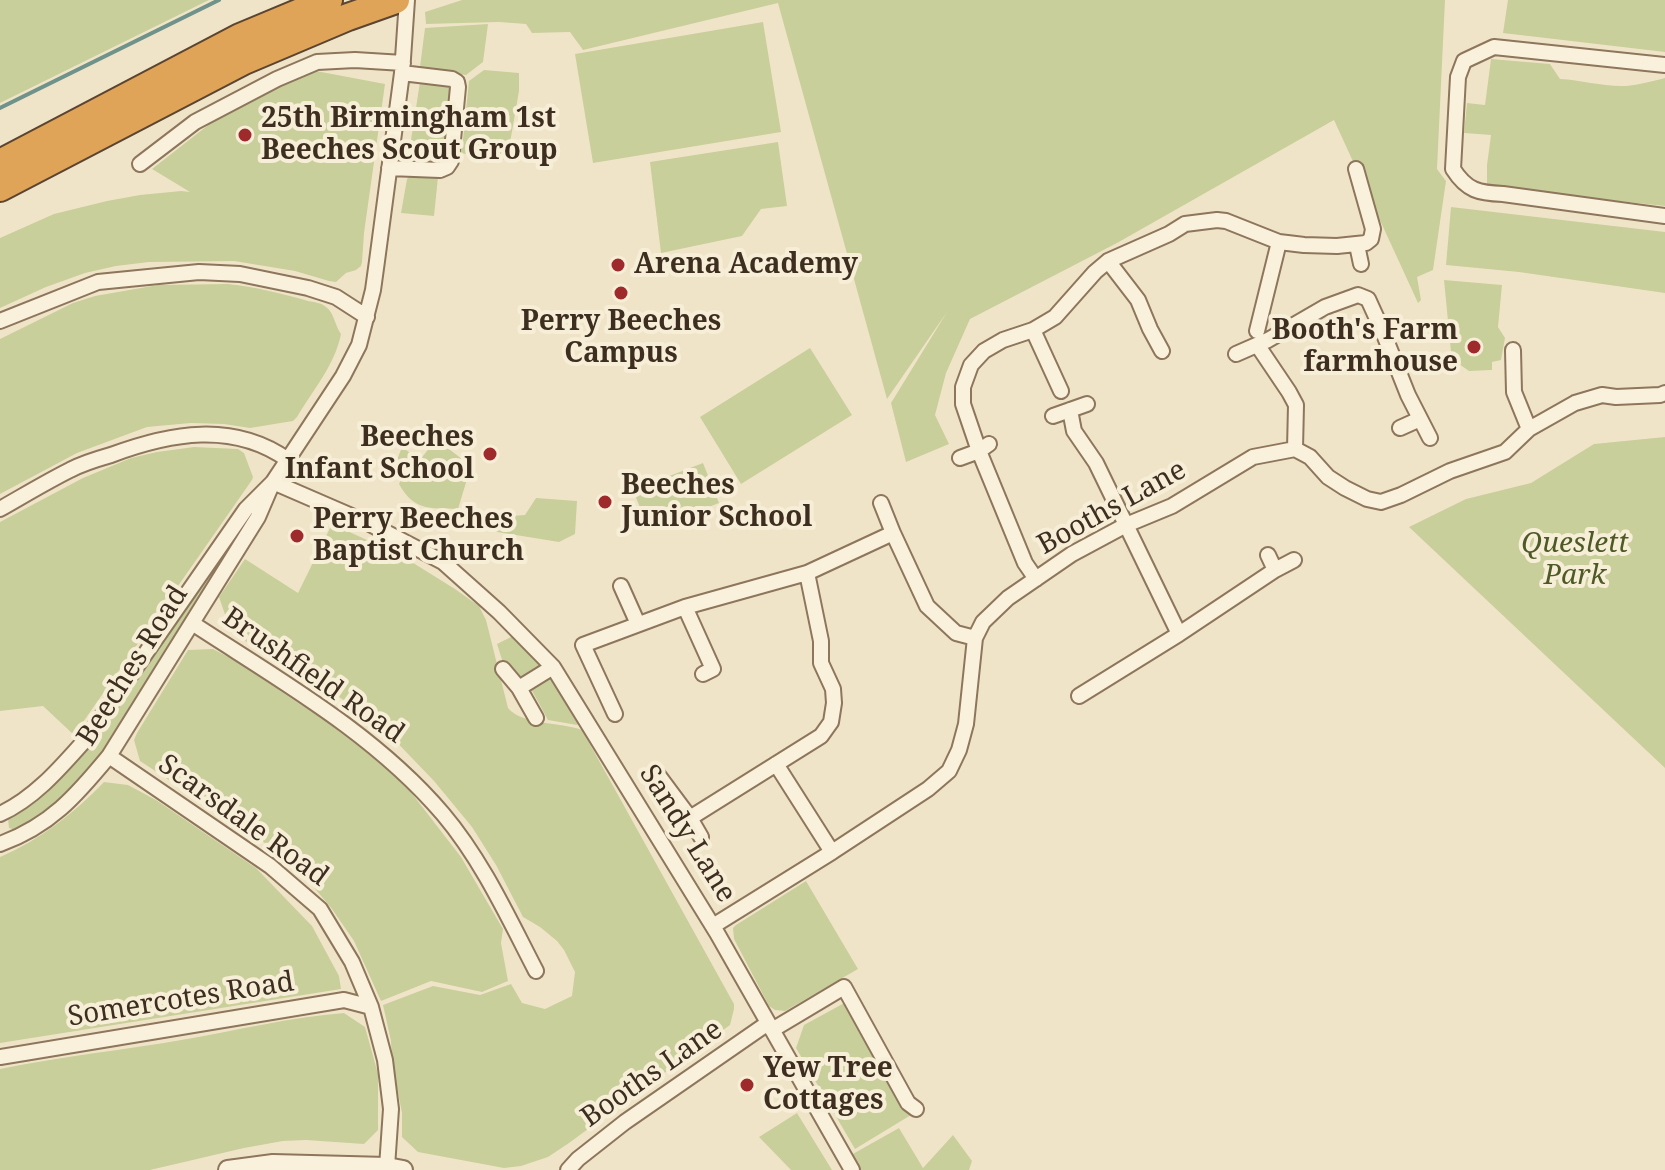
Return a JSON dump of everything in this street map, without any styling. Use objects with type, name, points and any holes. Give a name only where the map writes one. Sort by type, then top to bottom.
[{"type":"highway","points":[[0,163],[240,37],[329,0]]},
{"type":"highway","points":[[0,188],[244,61],[396,0]]},
{"type":"street","name":"Beeches Road","points":[[0,814],[33,793],[86,739],[246,509],[273,482],[343,376],[359,345],[373,290],[403,68],[407,0]]},
{"type":"street","points":[[1665,65],[1494,47],[1464,61],[1458,77],[1453,169],[1461,181],[1480,193],[1665,216]]},
{"type":"street","points":[[140,164],[195,122],[317,62],[355,60],[457,82],[451,161],[447,167],[440,170],[389,168]]},
{"type":"street","points":[[1356,169],[1373,229],[1364,242],[1361,264]]},
{"type":"street","points":[[1036,579],[1025,563],[984,447],[963,404],[963,387],[971,365],[984,351],[1055,317],[1108,261],[1185,224],[1217,220],[1231,222],[1279,242],[1324,246],[1364,242]]},
{"type":"street","points":[[1279,242],[1257,338],[1296,405],[1295,449],[1310,457],[1328,477],[1367,499],[1381,502],[1450,471],[1505,452],[1529,429],[1575,403],[1602,395],[1616,397],[1665,393]]},
{"type":"street","points":[[1108,261],[1138,300],[1162,351]]},
{"type":"street","points":[[0,321],[98,282],[199,272],[240,274],[308,288],[336,297],[367,317]]},
{"type":"street","points":[[1236,354],[1257,338],[1325,307],[1358,295],[1368,299],[1408,395],[1430,438]]},
{"type":"street","points":[[1033,330],[1061,391]]},
{"type":"street","points":[[1513,350],[1514,392],[1529,429]]},
{"type":"street","points":[[1497,373],[1513,371]]},
{"type":"street","points":[[1053,416],[1087,404]]},
{"type":"street","points":[[1070,410],[1074,431],[1096,463],[1179,634]]},
{"type":"street","points":[[1400,428],[1420,419]]},
{"type":"street","points":[[0,509],[73,468],[165,438],[214,435],[244,438],[288,460]]},
{"type":"street","points":[[960,458],[984,447]]},
{"type":"street","name":"Booths Lane","points":[[975,638],[983,622],[1000,606],[1072,554],[1126,525],[1172,506],[1253,457],[1295,449]]},
{"type":"street","name":"Beeches Road","points":[[1,841],[31,830],[64,807],[109,756],[258,517],[273,482]]},
{"type":"street","name":"Sandy Lane","points":[[273,482],[370,524],[443,562],[499,612],[553,667],[713,926],[852,1170]]},
{"type":"street","points":[[713,926],[928,789],[949,771],[959,750],[966,724],[975,638],[956,633],[927,606],[881,503]]},
{"type":"street","points":[[615,714],[583,645],[685,607],[807,573],[893,533]]},
{"type":"street","points":[[1268,555],[1275,570]]},
{"type":"street","points":[[1079,696],[1092,678],[1179,634],[1294,560]]},
{"type":"street","points":[[690,818],[821,736],[831,722],[833,689],[821,663],[821,641],[807,573]]},
{"type":"street","points":[[621,586],[638,624]]},
{"type":"street","points":[[685,607],[714,668]]},
{"type":"street","name":"Brushfield Road","points":[[192,623],[366,739],[405,774],[444,815],[488,878],[536,971]]},
{"type":"street","points":[[519,688],[553,667]]},
{"type":"street","points":[[503,669],[519,688],[536,718]]},
{"type":"street","name":"Scarsdale Road","points":[[109,756],[270,866],[320,909],[352,962],[371,1007],[385,1060],[395,1168]]},
{"type":"street","points":[[776,764],[832,852]]},
{"type":"street","points":[[655,771],[701,837]]},
{"type":"street","name":"Booths Lane","points":[[568,1170],[625,1122],[770,1026],[844,987],[908,1103],[916,1109]]},
{"type":"street","name":"Somercotes Road","points":[[0,1057],[344,1000],[371,1007]]},
{"type":"street","points":[[228,1170],[273,1164],[395,1168]]},
{"type":"green space","points":[[0,0],[209,0],[0,103]]},
{"type":"green space","points":[[462,0],[1445,0],[1437,169],[1446,181],[1433,270],[1417,277],[1421,300],[1418,303],[1334,120],[1117,243],[970,319],[946,373],[935,415],[949,444],[906,462],[891,403],[947,312],[887,399],[778,3],[583,50],[570,32],[532,33],[526,24],[426,24],[425,12]]},
{"type":"green space","points":[[1508,0],[1665,0],[1665,52],[1503,33]]},
{"type":"green space","points":[[763,22],[781,132],[593,163],[575,54]]},
{"type":"green space","points":[[488,24],[483,62],[466,75],[420,67],[425,28]]},
{"type":"green space","points":[[1491,59],[1550,64],[1560,79],[1610,85],[1631,85],[1665,78],[1665,206],[1487,187],[1491,135],[1464,133],[1467,103],[1485,105]]},
{"type":"green space","points":[[484,70],[519,73],[519,91],[507,160],[460,153],[469,81]]},
{"type":"green space","points":[[316,71],[385,84],[362,262],[356,270],[346,273],[336,282],[295,271],[234,261],[149,262],[85,273],[0,308],[0,238],[54,214],[107,201],[140,195],[190,192],[152,169],[221,115],[271,87]]},
{"type":"green space","points":[[420,82],[450,83],[453,89],[444,156],[440,160],[408,159]]},
{"type":"green space","points":[[778,142],[787,206],[761,209],[742,236],[661,253],[650,162]]},
{"type":"green space","points":[[410,176],[438,177],[434,216],[401,213]]},
{"type":"green space","points":[[1451,207],[1665,232],[1665,293],[1446,265]]},
{"type":"green space","points":[[1444,280],[1502,285],[1498,327],[1505,338],[1501,360],[1492,362],[1492,370],[1469,371],[1459,364],[1451,352]]},
{"type":"green space","points":[[228,284],[318,303],[329,309],[333,316],[341,334],[334,356],[293,421],[250,428],[191,423],[147,427],[77,453],[0,494],[0,339],[73,303],[95,296],[158,285]]},
{"type":"green space","points":[[810,348],[852,415],[741,484],[700,417]]},
{"type":"green space","name":"Queslett Park","points":[[1665,437],[1665,768],[1409,527],[1466,499],[1531,483],[1594,444]]},
{"type":"green space","points":[[436,439],[471,466],[458,509],[417,504],[399,484],[406,468],[397,460],[402,447],[420,460]]},
{"type":"green space","points":[[194,447],[238,449],[244,453],[252,480],[74,735],[43,706],[0,711],[0,522],[83,478],[131,458]]},
{"type":"green space","points":[[703,463],[719,503],[649,530],[633,490]]},
{"type":"green space","points":[[536,498],[577,501],[575,534],[559,542],[491,531],[497,514],[525,515]]},
{"type":"green space","points":[[259,500],[261,504],[119,731],[77,785],[44,815],[16,830],[9,828],[8,819],[69,770]]},
{"type":"green space","points":[[332,524],[402,556],[479,606],[486,620],[508,708],[532,720],[582,730],[734,1004],[730,1025],[569,1143],[548,1157],[521,1166],[504,1168],[418,1152],[402,1137],[402,1113],[383,1005],[433,986],[480,995],[511,984],[522,1003],[545,1009],[572,996],[575,972],[564,950],[540,927],[523,917],[472,827],[434,781],[385,730],[280,659],[231,632],[219,597],[245,559],[298,593]]},
{"type":"green space","points":[[517,634],[545,667],[528,679],[519,678],[510,665],[503,663],[497,644]]},
{"type":"green space","points":[[213,649],[349,735],[403,782],[461,857],[503,929],[501,943],[508,981],[482,992],[431,981],[381,1001],[354,941],[301,872],[274,849],[140,761],[134,740],[137,733],[188,650]]},
{"type":"green space","points":[[552,676],[582,721],[577,725],[548,720],[530,687]]},
{"type":"green space","points":[[104,782],[128,785],[156,800],[256,868],[312,926],[339,976],[341,989],[0,1043],[0,857],[56,825]]},
{"type":"green space","points":[[806,881],[858,969],[785,1011],[775,1010],[769,1006],[734,939],[733,928]]},
{"type":"green space","points":[[848,1001],[911,1115],[855,1149],[796,1048],[804,1025]]},
{"type":"green space","points":[[344,1013],[365,1027],[378,1074],[378,1130],[364,1144],[283,1141],[150,1170],[0,1170],[0,1069]]},
{"type":"green space","points":[[797,1113],[832,1170],[791,1170],[759,1137]]},
{"type":"green space","points":[[899,1128],[923,1168],[953,1135],[972,1161],[969,1170],[860,1170],[851,1155]]},
{"type":"waterway","points":[[0,108],[219,0]]},
{"type":"place","name":"25th Birmingham 1st Beeches Scout Group","points":[[245,135]]},
{"type":"place","name":"Arena Academy","points":[[618,265]]},
{"type":"place","name":"Perry Beeches Campus","points":[[621,293]]},
{"type":"place","name":"Booth's Farm farmhouse","points":[[1474,347]]},
{"type":"place","name":"Beeches Infant School","points":[[490,454]]},
{"type":"place","name":"Beeches Junior School","points":[[605,502]]},
{"type":"place","name":"Perry Beeches Baptist Church","points":[[297,536]]},
{"type":"place","name":"Yew Tree Cottages","points":[[747,1085]]}]
